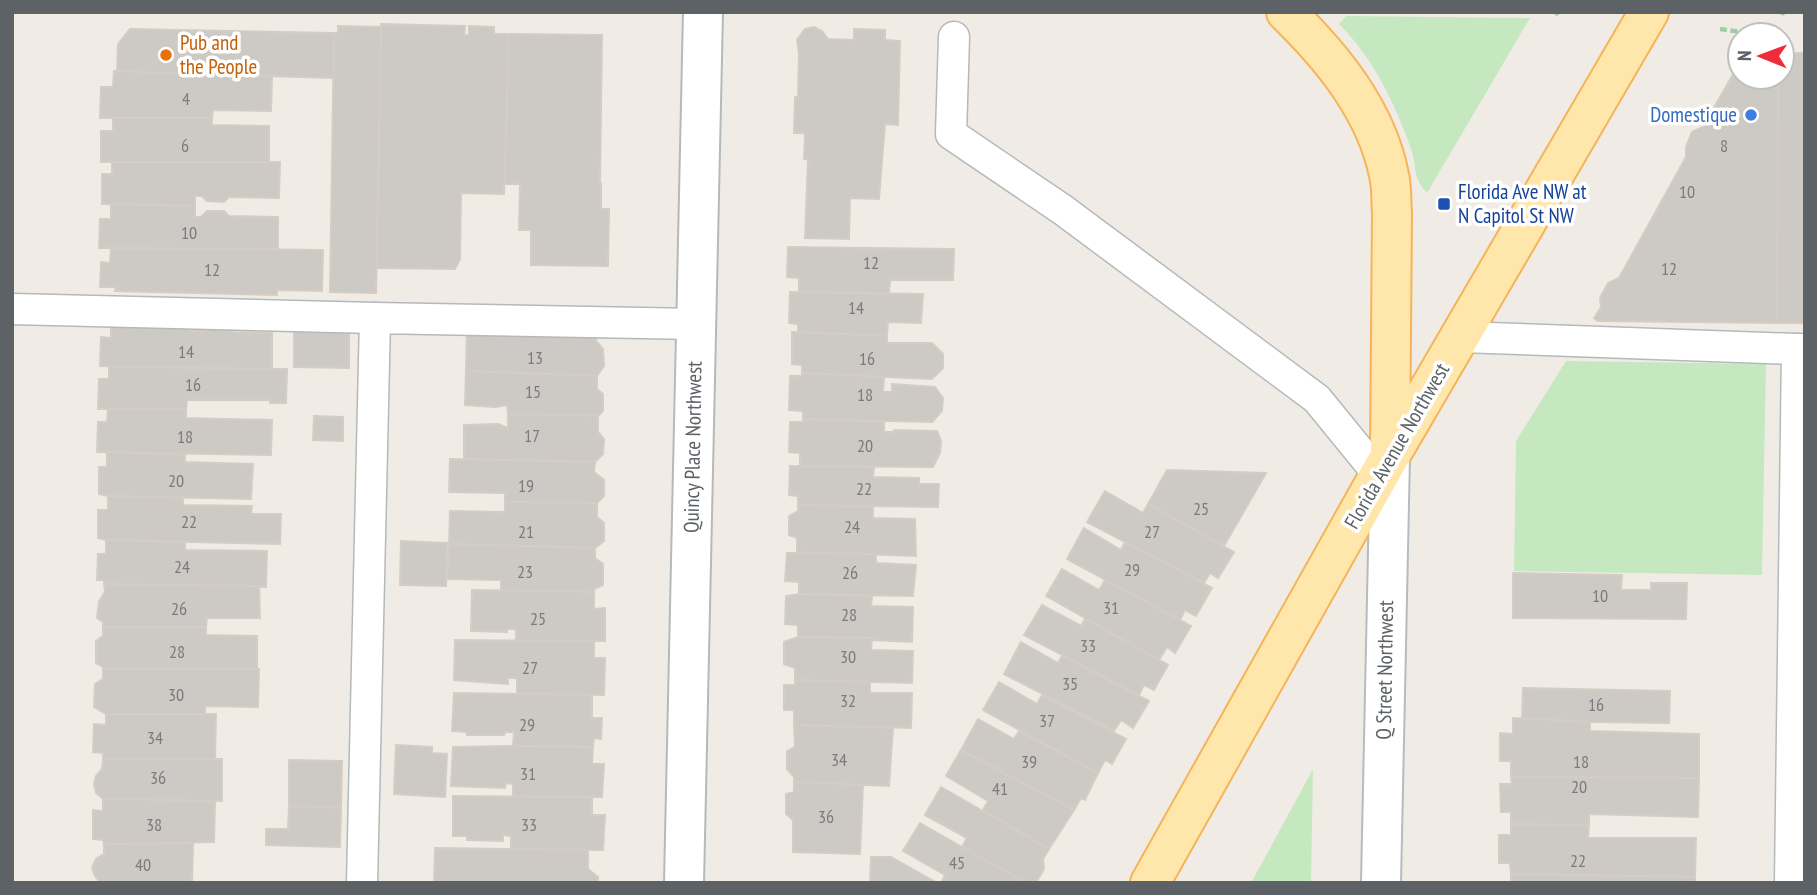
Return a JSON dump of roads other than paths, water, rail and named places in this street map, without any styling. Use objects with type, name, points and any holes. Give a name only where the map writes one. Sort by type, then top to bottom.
[{"type":"main road","points":[[1286,12],[1325,51],[1345,77],[1366,116],[1389,175],[1392,213],[1385,466]]},
{"type":"main road","name":"Florida Avenue Northwest","points":[[1150,883],[1385,466],[1649,12]]},
{"type":"street","name":"Quincy Place Northwest","points":[[684,883],[703,12]]},
{"type":"street","name":"Q Street Northwest","points":[[1381,883],[1385,466]]},
{"type":"lane","points":[[954,37],[951,134],[1063,210],[1317,400],[1385,466]]},
{"type":"lane","points":[[12,309],[696,324]]},
{"type":"lane","points":[[362,883],[375,318]]},
{"type":"lane","points":[[1460,337],[1801,348],[1790,883]]},
{"type":"place","name":"Pub and the People","points":[[166,55]]},
{"type":"place","name":"Domestique","points":[[1751,115]]},
{"type":"place","name":"Florida Ave NW at N Capitol St NW","points":[[1444,204]]}]
